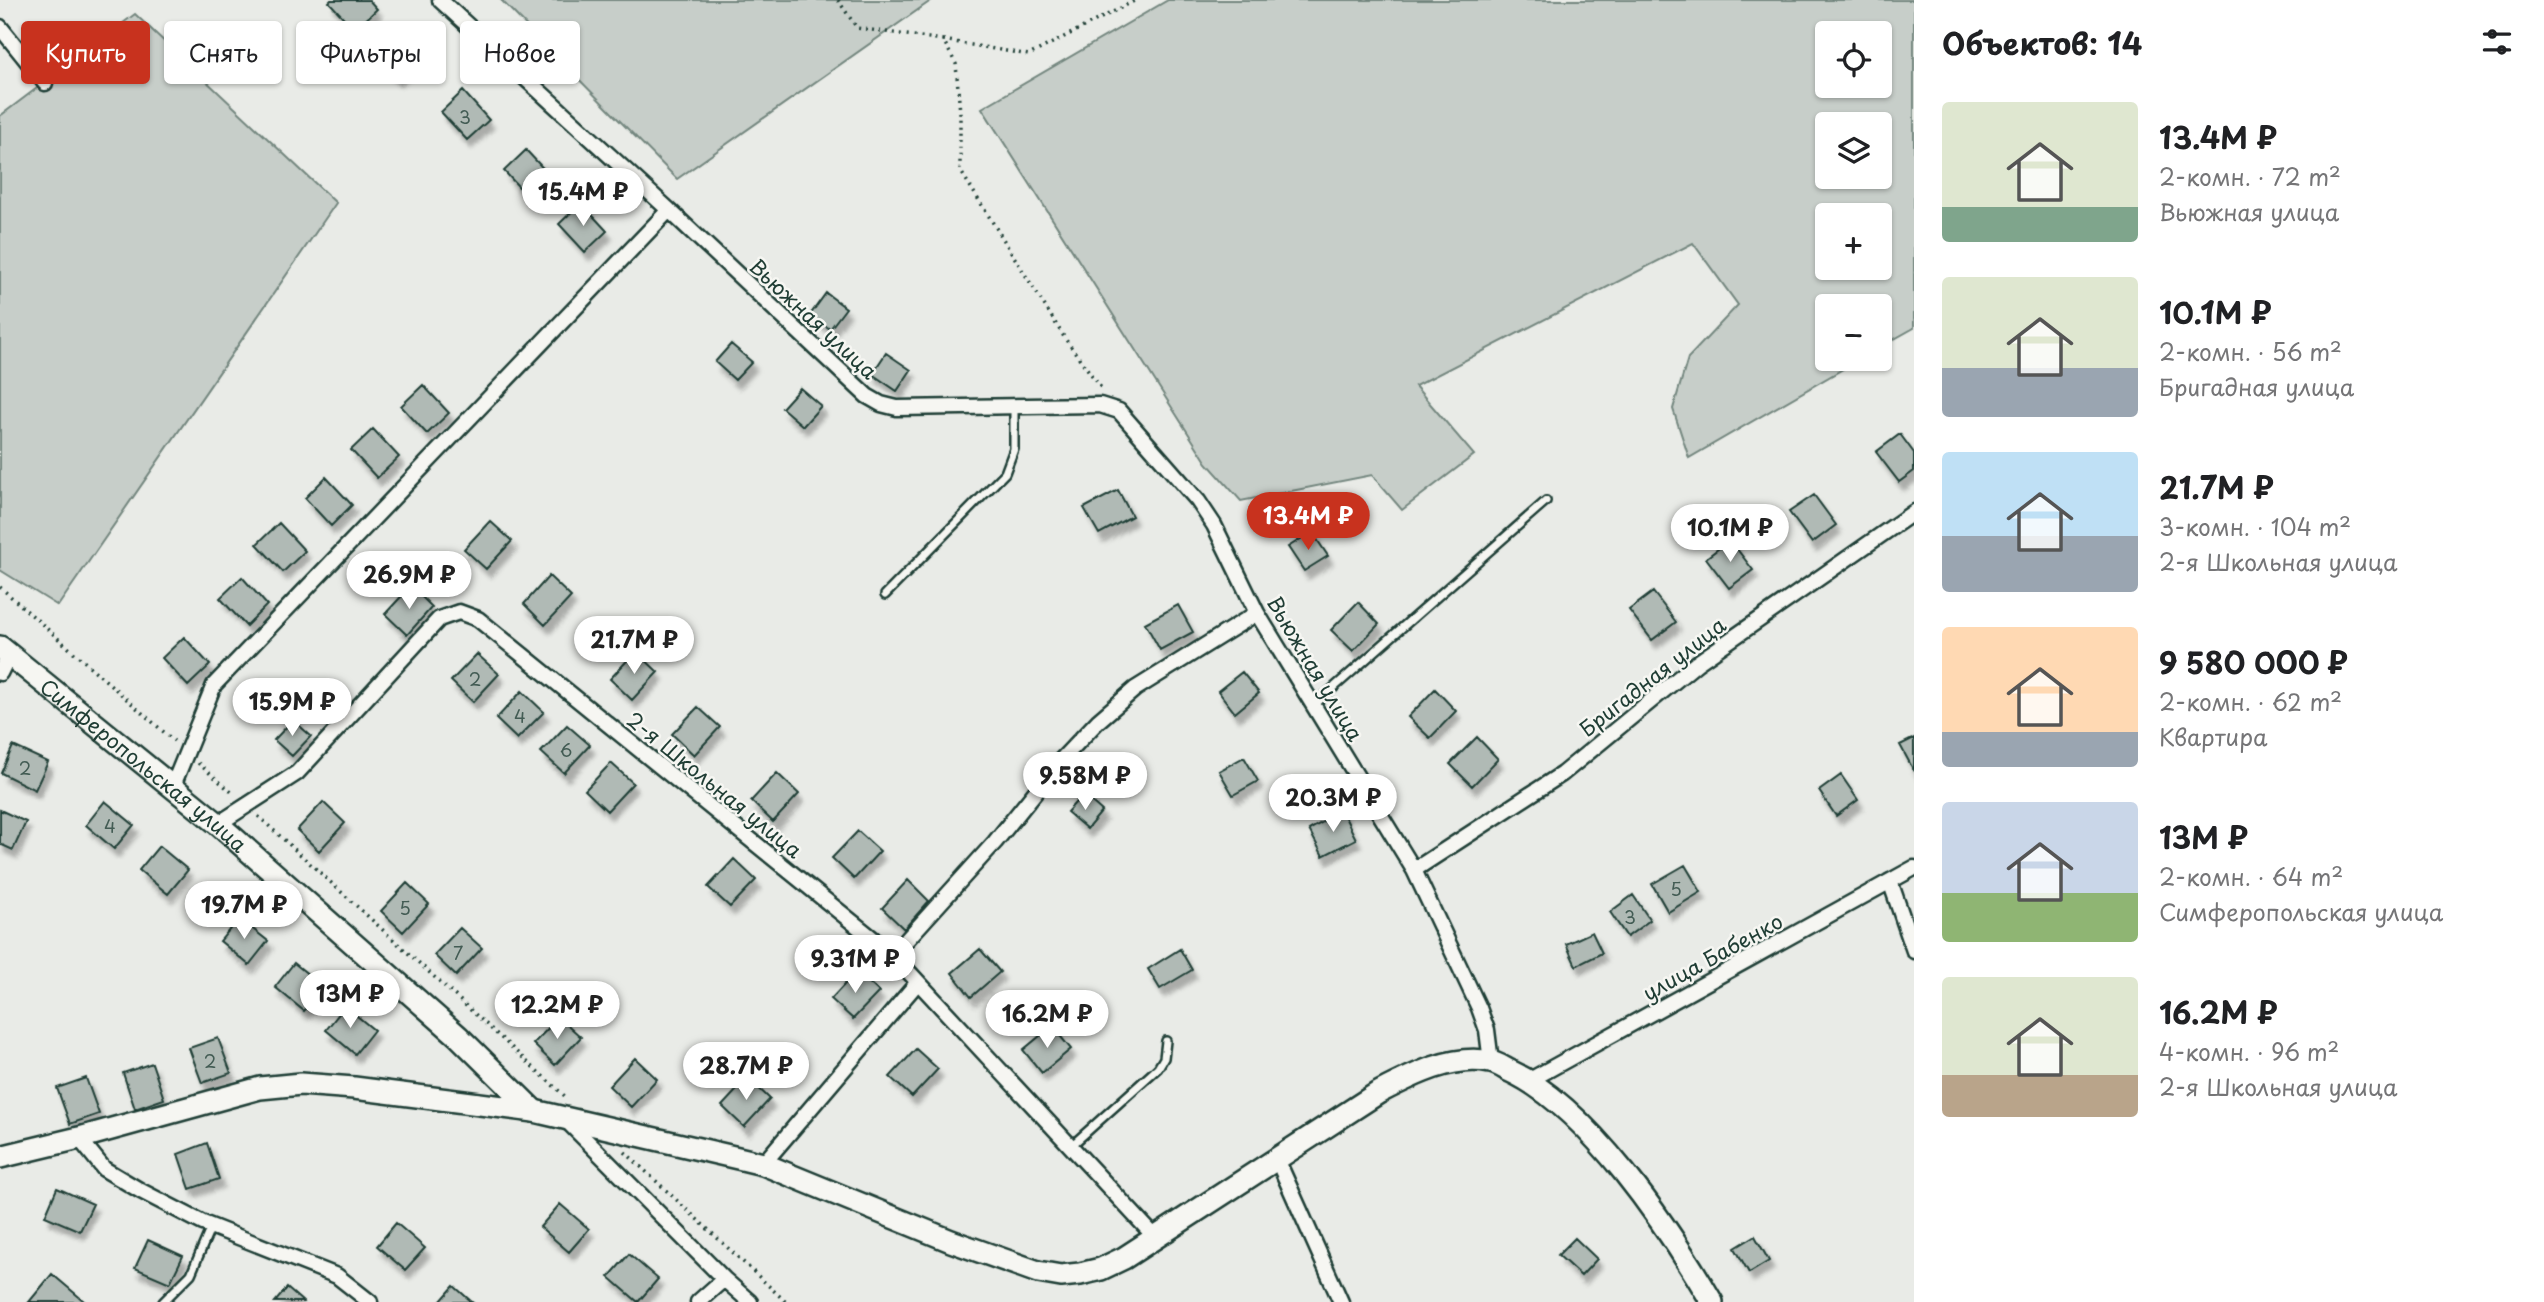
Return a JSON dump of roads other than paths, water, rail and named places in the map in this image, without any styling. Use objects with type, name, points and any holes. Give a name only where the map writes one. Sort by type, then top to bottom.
[{"type":"street","name":"Вьюжная улица","points":[[440,0],[874,400],[897,408],[1100,405],[1119,411],[1198,501],[1214,525],[1257,613],[1414,870],[1479,1009],[1487,1030],[1491,1062]]},
{"type":"street","points":[[0,27],[21,53]]},
{"type":"street","points":[[172,788],[215,685],[669,210]]},
{"type":"street","name":"Бригадная улица","points":[[1414,870],[1562,775],[1697,663],[1914,512]]},
{"type":"street","name":"2-я Школьная улица","points":[[218,824],[297,773],[439,618],[459,612],[478,619],[893,955],[1155,1237]]},
{"type":"street","points":[[893,955],[995,842],[1062,759],[1098,721],[1135,690],[1257,613]]},
{"type":"street","name":"Симферопольская улица","points":[[3,659],[218,824],[458,1036],[534,1111],[570,1112],[724,1279],[750,1302]]},
{"type":"street","name":"улица Бабенко","points":[[1530,1080],[1914,869]]},
{"type":"street","points":[[1890,881],[1914,951]]},
{"type":"street","points":[[762,1164],[918,982]]},
{"type":"street","points":[[570,1112],[599,1127],[762,1164],[951,1241],[1060,1276],[1101,1269],[1124,1258],[1378,1093],[1407,1077],[1451,1063],[1491,1062],[1530,1080],[1563,1108],[1607,1154],[1679,1246],[1712,1302]]},
{"type":"street","points":[[0,1157],[79,1138],[260,1087],[282,1085],[325,1085],[534,1111]]},
{"type":"street","points":[[79,1138],[104,1169],[141,1191],[211,1226],[337,1276],[370,1302]]},
{"type":"street","points":[[1277,1159],[1341,1302]]},
{"type":"street","points":[[698,1302],[724,1279]]},
{"type":"lane","points":[[885,595],[1005,473],[1014,449],[1014,406]]},
{"type":"lane","points":[[1313,705],[1546,501]]},
{"type":"lane","points":[[1071,1146],[1158,1068],[1164,1058],[1166,1041]]},
{"type":"lane","points":[[163,1302],[191,1274],[211,1226]]}]
